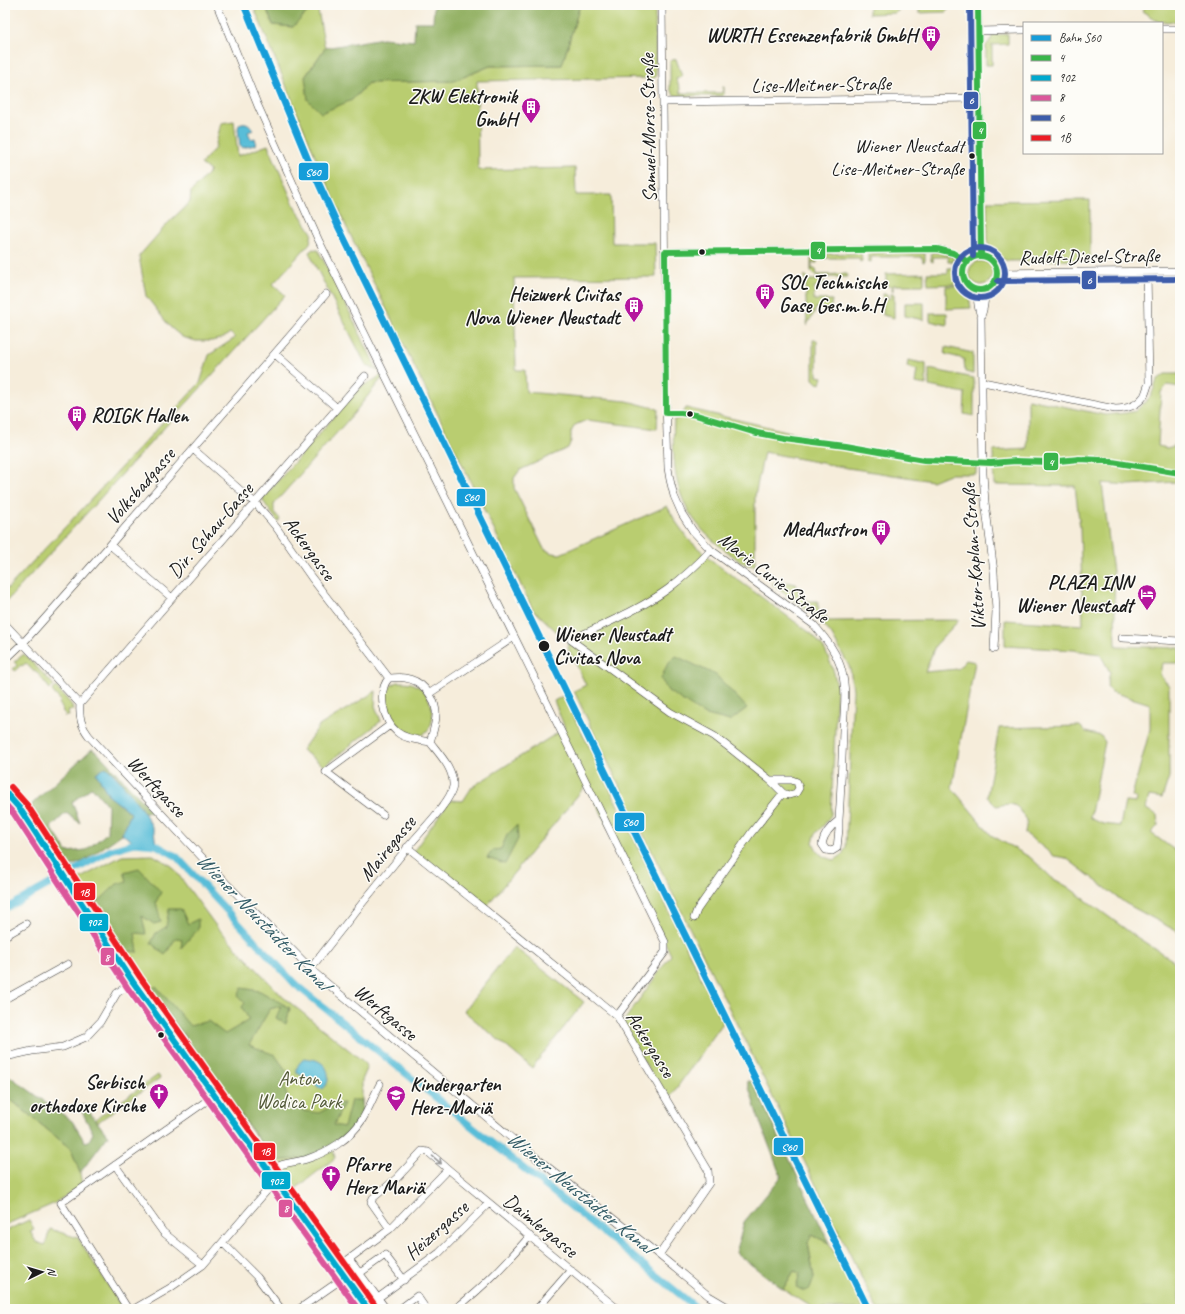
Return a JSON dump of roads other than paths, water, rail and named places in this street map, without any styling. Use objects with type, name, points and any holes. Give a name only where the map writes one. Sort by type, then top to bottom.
[{"type":"main road","points":[[5,792],[20,810],[133,982],[368,1309]]},
{"type":"street","points":[[217,5],[258,106],[318,239],[665,942],[665,952],[617,1016]]},
{"type":"street","name":"Samuel-Morse-Straße","points":[[662,5],[666,413]]},
{"type":"street","points":[[978,5],[981,256],[973,258],[968,262],[964,268],[963,276],[970,287],[981,290]]},
{"type":"street","points":[[1163,29],[1180,29]]},
{"type":"street","points":[[978,31],[1023,30]]},
{"type":"street","name":"Lise-Meitner-Straße","points":[[664,102],[979,98]]},
{"type":"street","points":[[665,252],[937,249],[953,252],[968,262]]},
{"type":"street","name":"Rudolf-Diesel-Straße","points":[[981,256],[992,261],[998,273],[994,284],[981,290]]},
{"type":"street","name":"Rudolf-Diesel-Straße","points":[[998,273],[1180,271]]},
{"type":"street","points":[[983,382],[1115,409],[1125,409],[1135,404],[1144,396],[1149,383],[1147,272]]},
{"type":"street","name":"Viktor-Kaplan-Straße","points":[[981,290],[978,298],[978,310],[982,316],[983,463],[985,502],[994,572],[996,611],[994,649]]},
{"type":"street","name":"Volksbadgasse","points":[[5,660],[23,643],[110,545],[326,294]]},
{"type":"street","points":[[275,354],[337,408]]},
{"type":"street","name":"Dir. Schau-Gasse","points":[[80,704],[365,376]]},
{"type":"street","name":"Marie Curie-Straße","points":[[666,413],[668,468],[674,496],[682,514],[693,531],[711,550],[814,625],[836,654],[842,672],[845,691],[839,820]]},
{"type":"street","name":"Ackergasse","points":[[193,449],[255,503],[276,527],[311,577],[389,678]]},
{"type":"street","points":[[110,545],[172,598]]},
{"type":"street","points":[[711,550],[690,572],[667,590],[640,606],[571,640],[670,712],[714,736],[731,748],[770,780],[783,793],[789,795],[796,793],[799,788],[797,782],[792,780],[770,780]]},
{"type":"street","points":[[5,624],[80,704]]},
{"type":"street","points":[[430,693],[514,637]]},
{"type":"street","points":[[1122,638],[1180,641]]},
{"type":"street","points":[[389,678],[405,678],[419,682],[430,693],[436,712],[435,725],[430,742],[403,736],[396,732],[385,716],[382,703],[386,681],[389,678]]},
{"type":"street","name":"Werftgasse","points":[[80,704],[80,718],[84,730],[226,884],[316,974],[515,1141],[660,1255],[709,1296],[731,1309]]},
{"type":"street","points":[[383,815],[326,772],[390,725]]},
{"type":"street","name":"Mairegasse","points":[[311,968],[407,847],[443,805],[453,788],[453,776],[445,762],[430,742]]},
{"type":"street","points":[[694,918],[697,910],[751,833],[783,793]]},
{"type":"street","name":"Ackergasse","points":[[407,847],[617,1016],[708,1170],[709,1183],[660,1255]]},
{"type":"street","points":[[5,936],[26,924]]},
{"type":"street","points":[[5,1000],[68,964]]},
{"type":"street","points":[[5,1057],[32,1051],[63,1047],[86,1037],[100,1022],[117,993],[133,982]]},
{"type":"street","points":[[269,1170],[285,1163],[306,1160],[334,1147],[348,1136],[362,1120],[380,1084]]},
{"type":"street","points":[[128,1309],[61,1203],[215,1095]]},
{"type":"street","name":"Daimlergasse","points":[[390,1229],[371,1202],[373,1198],[397,1178],[422,1152],[428,1152],[571,1270],[613,1308]]},
{"type":"street","points":[[115,1165],[163,1232],[203,1265]]},
{"type":"street","points":[[338,1266],[390,1229],[448,1169]]},
{"type":"street","points":[[134,1309],[170,1288],[203,1265],[276,1180]]},
{"type":"street","name":"Heizergasse","points":[[378,1298],[439,1253],[489,1203]]},
{"type":"street","points":[[455,1309],[475,1294],[504,1266],[530,1236]]},
{"type":"street","points":[[223,1243],[256,1277],[281,1309]]},
{"type":"street","name":"Heizergasse","points":[[360,1273],[385,1255],[404,1280]]},
{"type":"street","points":[[349,1259],[386,1309]]},
{"type":"street","points":[[537,1309],[571,1270]]},
{"type":"street","points":[[299,1309],[345,1277]]},
{"type":"street","points":[[400,1309],[417,1296],[426,1309]]},
{"type":"water","points":[[239,124],[249,124],[253,130],[248,132],[251,139],[255,138],[255,145],[242,148],[240,146],[238,129]]},
{"type":"water","points":[[106,767],[125,787],[145,814],[153,829],[156,845],[135,843],[122,834],[131,813],[109,796],[96,773]]},
{"type":"water","points":[[305,1058],[318,1061],[326,1068],[328,1079],[326,1086],[323,1089],[319,1088],[311,1080],[297,1073],[298,1065]]},
{"type":"waterway","name":"Wiener Neustädter Kanal","points":[[5,909],[111,850],[135,843],[156,845],[176,856],[296,985],[698,1309]]},
{"type":"rail line","name":"S60","points":[[244,5],[308,160],[339,228],[868,1309]]},
{"type":"place","name":"WURTH Essenzenfabrik GmbH","points":[[931,52]]},
{"type":"place","name":"ZKW Elektronik GmbH","points":[[531,124]]},
{"type":"place","name":"Wiener Neustadt Lise-Meitner-Straße","points":[[972,156]]},
{"type":"place","name":"SOL Technische Gase Ges.m.b.H","points":[[765,310]]},
{"type":"place","name":"Heizwerk Civitas Nova Wiener Neustadt","points":[[634,323]]},
{"type":"place","name":"ROIGK Hallen","points":[[77,432]]},
{"type":"place","name":"MedAustron","points":[[881,546]]},
{"type":"place","name":"PLAZA INN Wiener Neustadt","points":[[1147,611]]},
{"type":"place","name":"Wiener Neustadt Civitas Nova","points":[[544,646]]},
{"type":"place","name":"Serbisch orthodoxe Kirche","points":[[159,1110]]},
{"type":"place","name":"Kindergarten Herz-Mariä","points":[[396,1112]]},
{"type":"place","name":"Pfarre Herz Mariä","points":[[331,1192]]},
{"type":"park label","name":"Anton Wodica Park","points":[[299,1090]]}]
